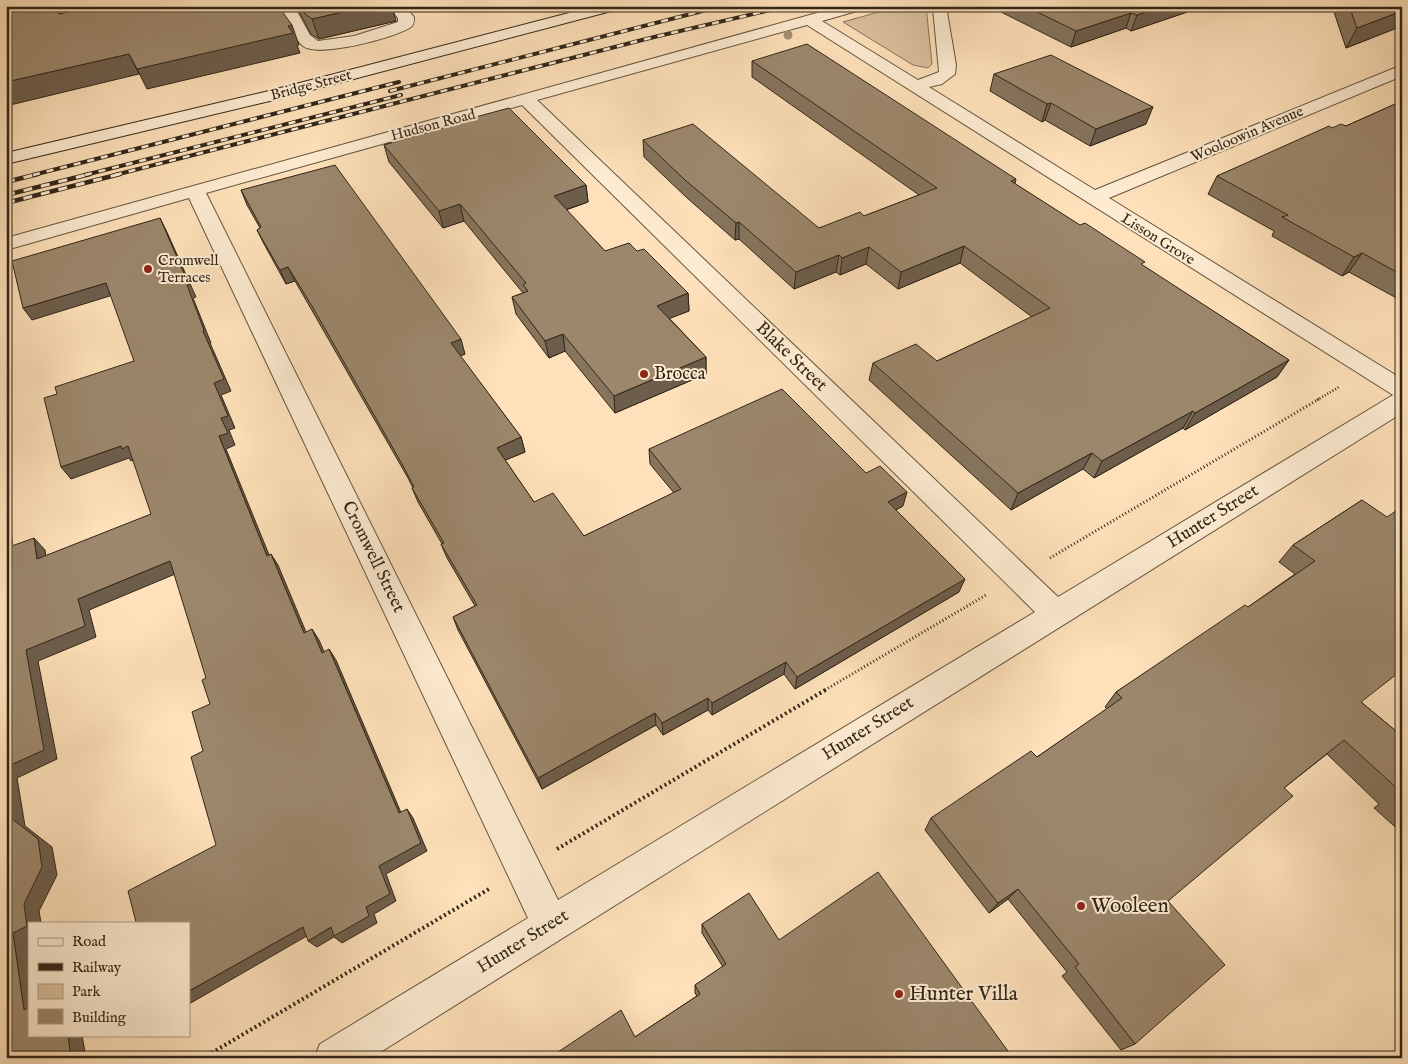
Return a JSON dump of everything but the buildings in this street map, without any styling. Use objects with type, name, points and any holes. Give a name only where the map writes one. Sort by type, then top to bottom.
[{"type":"street","points":[[286,6],[309,43],[319,46],[331,45],[393,30],[406,24],[406,17],[395,6]]},
{"type":"street","name":"Bridge Street","points":[[6,159],[268,96],[614,6]]},
{"type":"street","name":"Hudson Road","points":[[6,244],[859,6]]},
{"type":"street","points":[[915,86],[936,80],[947,74],[948,65],[940,8]]},
{"type":"street","name":"Lisson Grove","points":[[808,20],[1402,390]]},
{"type":"street","name":"Wooloowin Avenue","points":[[1092,198],[1402,70]]},
{"type":"street","name":"Blake Street","points":[[526,99],[1056,614]]},
{"type":"street","name":"Cromwell Street","points":[[195,190],[551,925]]},
{"type":"street","name":"Hunter Street","points":[[334,1058],[1402,401]]},
{"type":"path","points":[[1042,563],[1340,387]]},
{"type":"path","points":[[553,851],[993,591]]},
{"type":"path","points":[[203,1058],[497,884]]},
{"type":"green space","points":[[900,6],[926,6],[932,64],[928,68],[913,65],[843,22]]},
{"type":"railway","points":[[390,91],[722,6]]},
{"type":"railway","points":[[115,175],[650,38],[788,6]]},
{"type":"railway","points":[[33,175],[399,82]]},
{"type":"railway","points":[[85,175],[401,95]]},
{"type":"railway","points":[[6,182],[38,174]]},
{"type":"railway","points":[[6,195],[90,174]]},
{"type":"railway","points":[[6,203],[120,174]]},
{"type":"place","name":"Cromwell Terraces","points":[[148,269]]},
{"type":"place","name":"Brocca","points":[[644,374]]},
{"type":"place","name":"Wooleen","points":[[1081,906]]},
{"type":"place","name":"Hunter Villa","points":[[899,994]]}]
